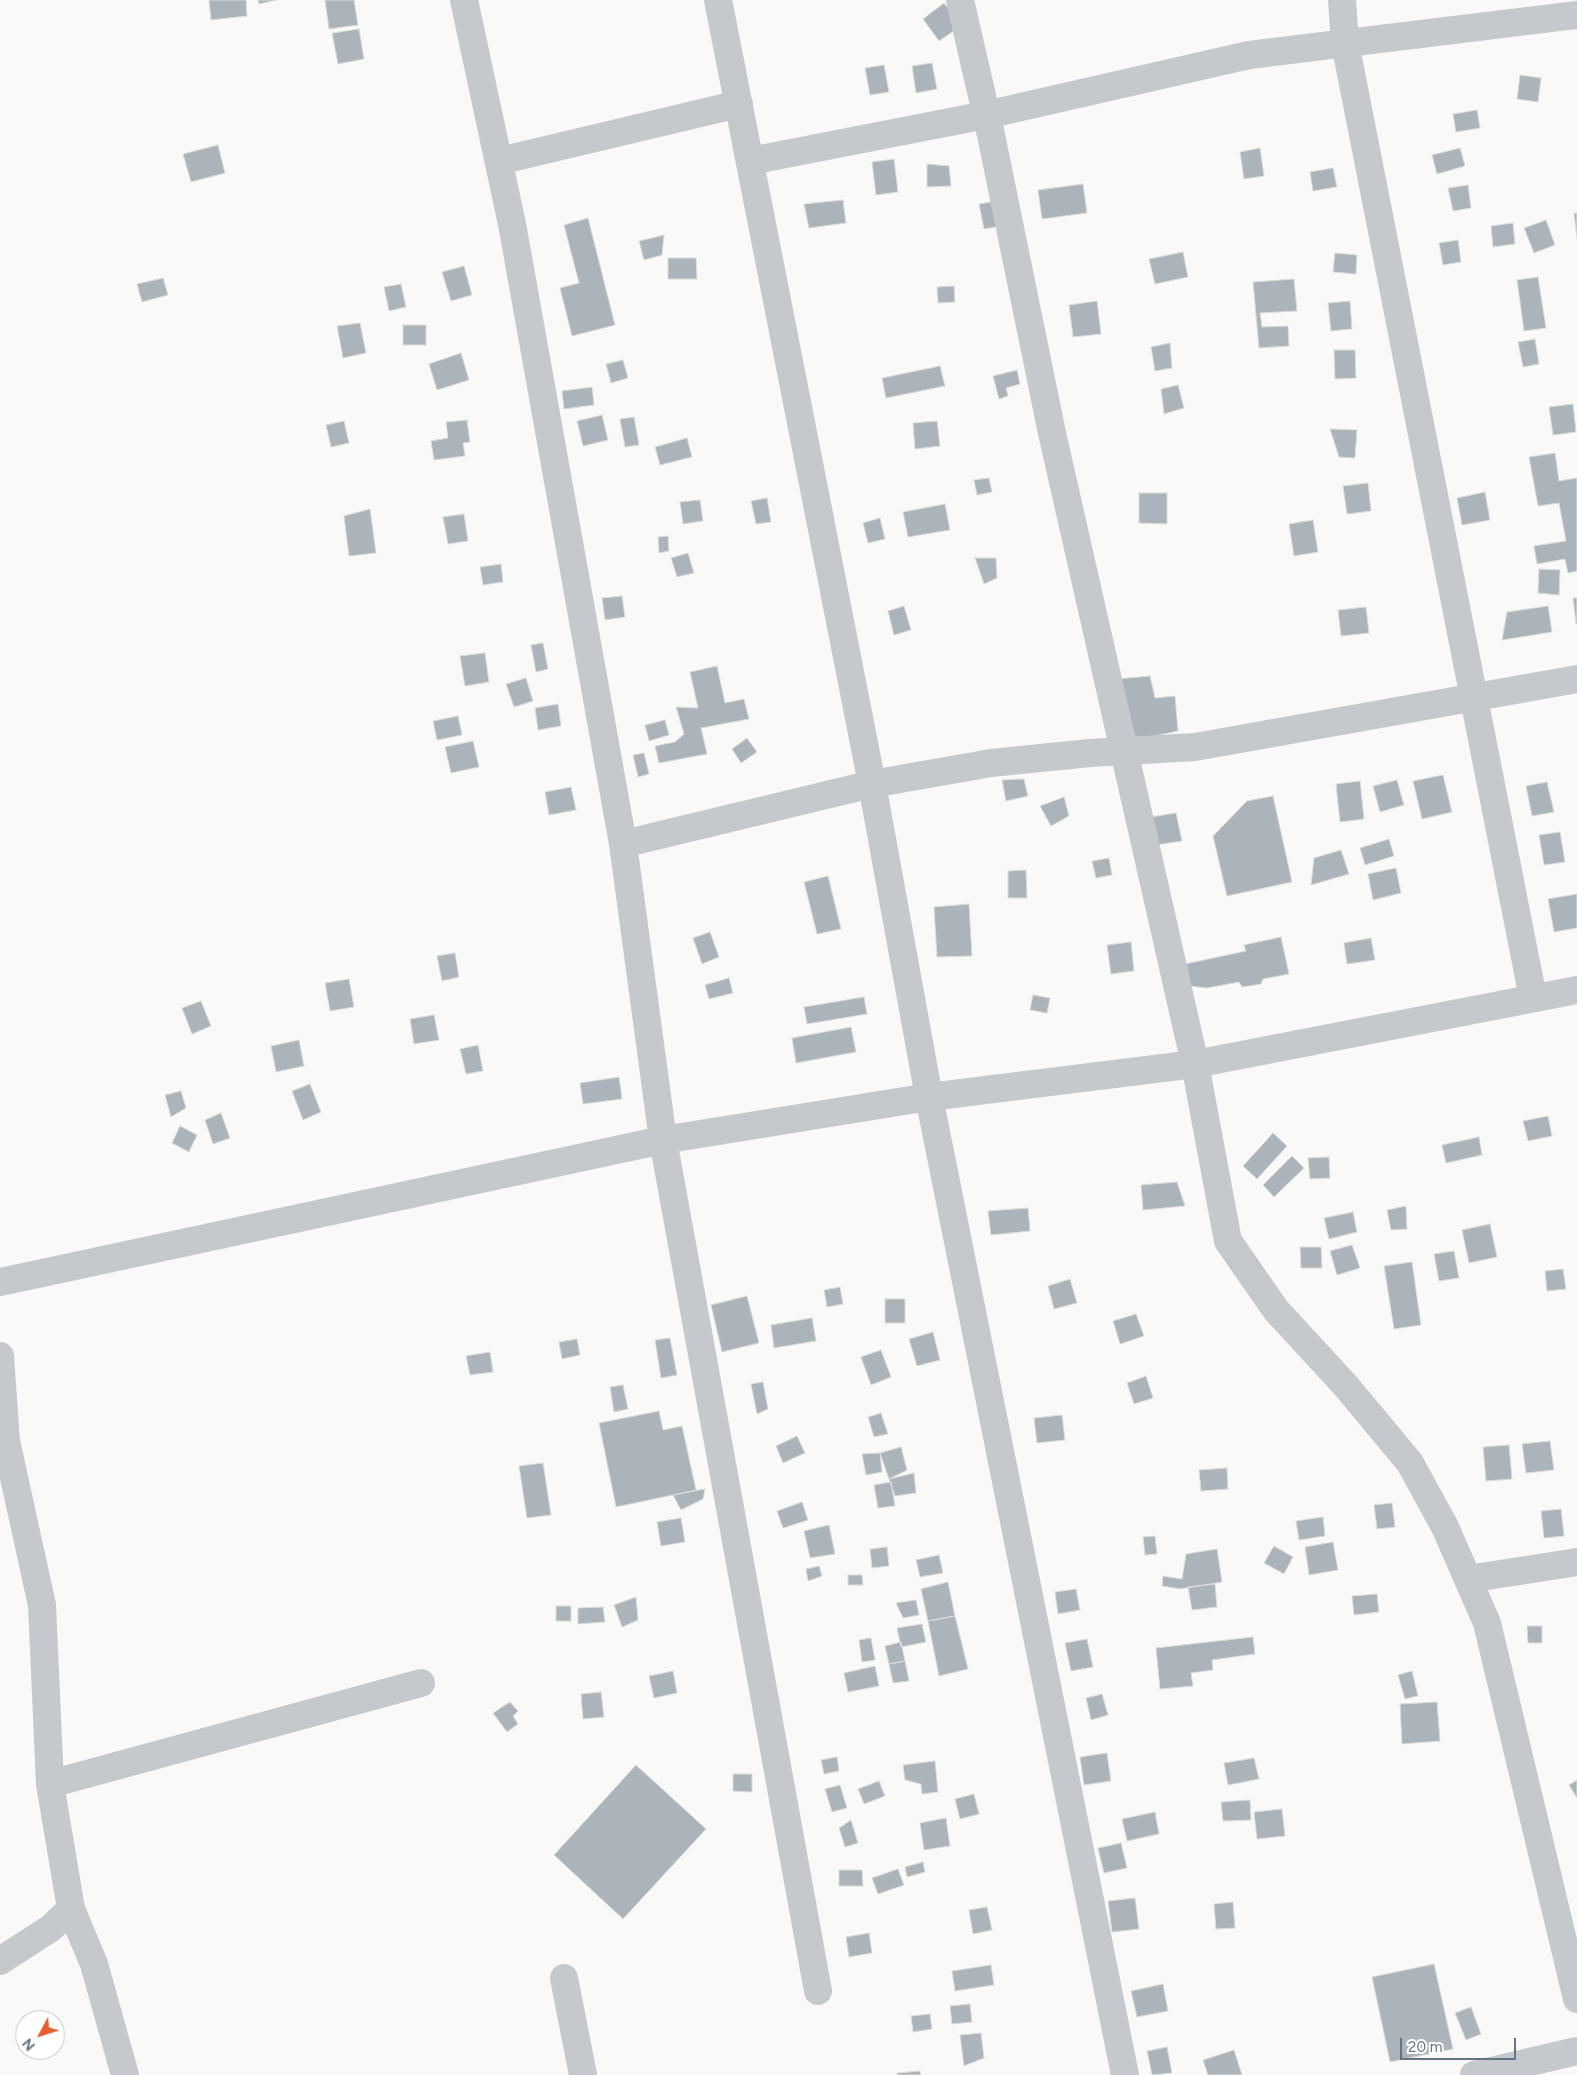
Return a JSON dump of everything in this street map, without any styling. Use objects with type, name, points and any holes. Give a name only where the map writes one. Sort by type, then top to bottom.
[{"type":"street","points":[[464,0],[512,224],[624,844],[663,1140],[818,1991]]},
{"type":"street","points":[[718,0],[872,784],[929,1097],[1125,2075]]},
{"type":"street","points":[[960,0],[1052,433],[1195,1064],[1228,1241],[1276,1310],[1346,1386],[1410,1463],[1445,1527],[1487,1623],[1577,1999]]},
{"type":"street","points":[[1342,0],[1345,42],[1533,998]]},
{"type":"street","points":[[750,161],[986,116],[1249,54],[1577,15]]},
{"type":"street","points":[[499,161],[739,104]]},
{"type":"street","points":[[624,844],[872,784],[991,763],[1124,751],[1195,747],[1577,679]]},
{"type":"street","points":[[0,1282],[663,1140],[929,1097],[1195,1064],[1577,990]]},
{"type":"street","points":[[0,1356],[6,1442],[42,1605],[50,1784],[71,1908],[94,1964],[125,2075]]},
{"type":"street","points":[[1468,1579],[1577,1562]]},
{"type":"street","points":[[50,1784],[421,1682]]},
{"type":"street","points":[[0,1961],[51,1928],[71,1908]]},
{"type":"street","points":[[564,1978],[583,2075]]},
{"type":"street","points":[[1474,2075],[1577,2051]]},
{"type":"building","points":[[209,0],[246,0],[247,16],[211,20]]},
{"type":"building","points":[[258,0],[276,0],[259,4]]},
{"type":"building","points":[[325,0],[354,0],[358,25],[329,29]]},
{"type":"building","points":[[944,3],[961,26],[939,41],[923,19]]},
{"type":"building","points":[[359,29],[364,59],[338,64],[332,33]]},
{"type":"building","points":[[932,63],[937,89],[916,93],[912,66]]},
{"type":"building","points":[[884,65],[889,92],[870,95],[865,68]]},
{"type":"building","points":[[1520,75],[1541,78],[1538,102],[1517,99]]},
{"type":"building","points":[[1477,110],[1480,128],[1456,132],[1453,114]]},
{"type":"building","points":[[218,145],[225,173],[191,182],[183,154]]},
{"type":"building","points":[[1260,148],[1264,176],[1244,179],[1240,152]]},
{"type":"building","points":[[1460,148],[1465,166],[1437,174],[1432,155]]},
{"type":"building","points":[[894,159],[898,192],[876,195],[872,162]]},
{"type":"building","points":[[927,164],[949,166],[951,186],[927,187]]},
{"type":"building","points":[[1333,168],[1337,187],[1313,191],[1310,172]]},
{"type":"building","points":[[1083,184],[1087,213],[1042,219],[1038,190]]},
{"type":"building","points":[[1468,185],[1471,208],[1453,211],[1448,188]]},
{"type":"building","points":[[843,200],[846,223],[809,228],[804,204]]},
{"type":"building","points":[[1004,200],[1008,225],[984,229],[979,204]]},
{"type":"building","points":[[1574,213],[1577,213],[1577,239]]},
{"type":"building","points":[[588,218],[615,325],[572,336],[560,288],[579,283],[564,225]]},
{"type":"building","points":[[1546,220],[1555,245],[1534,253],[1524,228]]},
{"type":"building","points":[[1513,223],[1515,244],[1493,247],[1491,226]]},
{"type":"building","points":[[664,235],[662,255],[644,260],[639,241]]},
{"type":"building","points":[[1458,240],[1461,262],[1443,265],[1439,243]]},
{"type":"building","points":[[1183,252],[1188,277],[1155,284],[1149,259]]},
{"type":"building","points":[[1335,253],[1357,255],[1356,274],[1333,272]]},
{"type":"building","points":[[668,258],[696,258],[697,279],[668,279]]},
{"type":"building","points":[[464,266],[472,295],[451,301],[442,272]]},
{"type":"building","points":[[1538,277],[1546,328],[1524,331],[1517,280]]},
{"type":"building","points":[[163,278],[168,295],[142,302],[137,284]]},
{"type":"building","points":[[1294,279],[1297,311],[1260,313],[1262,327],[1288,326],[1289,346],[1259,348],[1253,282]]},
{"type":"building","points":[[401,284],[406,307],[389,311],[384,287]]},
{"type":"building","points":[[954,286],[955,302],[938,303],[937,287]]},
{"type":"building","points":[[1097,301],[1101,334],[1073,337],[1069,305]]},
{"type":"building","points":[[1350,301],[1352,329],[1331,331],[1328,303]]},
{"type":"building","points":[[360,323],[366,353],[343,358],[337,326]]},
{"type":"building","points":[[403,325],[426,325],[426,345],[403,345]]},
{"type":"building","points":[[1535,339],[1539,364],[1523,367],[1518,342]]},
{"type":"building","points":[[1170,343],[1172,368],[1155,371],[1151,347]]},
{"type":"building","points":[[1334,350],[1355,350],[1356,378],[1335,379]]},
{"type":"building","points":[[461,353],[469,380],[437,390],[429,364]]},
{"type":"building","points":[[623,360],[628,378],[611,383],[606,364]]},
{"type":"building","points":[[940,366],[945,386],[886,398],[882,378]]},
{"type":"building","points":[[1017,370],[1020,384],[1006,388],[1008,396],[999,399],[993,376]]},
{"type":"building","points":[[1178,385],[1184,408],[1164,414],[1161,389]]},
{"type":"building","points":[[592,387],[594,405],[564,409],[562,391]]},
{"type":"building","points":[[1573,404],[1576,432],[1553,435],[1549,407]]},
{"type":"building","points":[[602,415],[608,440],[583,446],[577,421]]},
{"type":"building","points":[[634,417],[639,445],[625,447],[620,419]]},
{"type":"building","points":[[467,420],[470,442],[463,443],[465,456],[434,460],[431,441],[448,438],[446,422]]},
{"type":"building","points":[[344,421],[349,443],[331,447],[326,425]]},
{"type":"building","points":[[937,421],[940,446],[915,449],[913,423]]},
{"type":"building","points":[[1330,429],[1357,430],[1355,458],[1339,457]]},
{"type":"building","points":[[687,438],[692,457],[660,465],[655,447]]},
{"type":"building","points":[[1555,453],[1559,481],[1577,478],[1577,571],[1568,573],[1565,559],[1537,564],[1534,546],[1566,541],[1559,503],[1538,506],[1529,457]]},
{"type":"building","points":[[989,478],[992,492],[977,495],[974,480]]},
{"type":"building","points":[[1368,483],[1371,511],[1347,514],[1343,486]]},
{"type":"building","points":[[1485,492],[1490,520],[1462,525],[1457,498]]},
{"type":"building","points":[[1139,493],[1167,493],[1167,524],[1139,523]]},
{"type":"building","points":[[767,498],[771,522],[756,524],[751,501]]},
{"type":"building","points":[[700,500],[703,521],[683,524],[680,502]]},
{"type":"building","points":[[945,504],[950,530],[908,537],[903,512]]},
{"type":"building","points":[[370,509],[376,553],[349,556],[344,516]]},
{"type":"building","points":[[464,514],[468,541],[448,544],[443,517]]},
{"type":"building","points":[[880,518],[885,539],[868,543],[863,523]]},
{"type":"building","points":[[1313,520],[1318,552],[1294,556],[1289,524]]},
{"type":"building","points":[[668,536],[669,551],[659,553],[658,537]]},
{"type":"building","points":[[688,553],[694,573],[677,577],[671,558]]},
{"type":"building","points":[[975,558],[996,558],[997,578],[984,584]]},
{"type":"building","points":[[501,564],[503,582],[483,585],[480,567]]},
{"type":"building","points":[[1539,569],[1560,570],[1559,595],[1538,593]]},
{"type":"building","points":[[622,596],[625,617],[605,620],[602,598]]},
{"type":"building","points":[[1573,598],[1577,598],[1577,624],[1576,624]]},
{"type":"building","points":[[904,606],[911,630],[894,635],[888,611]]},
{"type":"building","points":[[1548,606],[1552,632],[1502,640],[1507,612]]},
{"type":"building","points":[[1366,607],[1369,633],[1341,636],[1338,610]]},
{"type":"building","points":[[543,643],[548,669],[536,672],[531,645]]},
{"type":"building","points":[[485,653],[489,682],[465,686],[460,656]]},
{"type":"building","points":[[717,666],[725,703],[744,699],[749,719],[701,728],[707,754],[659,763],[655,746],[675,742],[684,734],[676,707],[698,708],[690,672]]},
{"type":"building","points":[[1150,676],[1155,698],[1175,696],[1178,731],[1136,740],[1117,679]]},
{"type":"building","points":[[526,678],[533,701],[514,707],[506,684]]},
{"type":"building","points":[[558,704],[561,726],[538,730],[535,708]]},
{"type":"building","points":[[458,716],[462,735],[437,740],[433,721]]},
{"type":"building","points":[[665,720],[669,735],[649,741],[645,725]]},
{"type":"building","points":[[747,738],[757,752],[741,763],[732,749]]},
{"type":"building","points":[[473,741],[479,767],[451,773],[445,747]]},
{"type":"building","points":[[644,753],[649,774],[638,777],[633,755]]},
{"type":"building","points":[[1443,775],[1452,812],[1422,819],[1413,781]]},
{"type":"building","points":[[1024,779],[1028,796],[1006,801],[1002,780]]},
{"type":"building","points":[[1397,780],[1404,805],[1380,812],[1373,786]]},
{"type":"building","points":[[1360,781],[1364,819],[1340,822],[1336,784]]},
{"type":"building","points":[[1547,782],[1554,812],[1532,816],[1526,786]]},
{"type":"building","points":[[571,787],[576,810],[549,815],[545,792]]},
{"type":"building","points":[[1273,796],[1292,882],[1227,896],[1213,836],[1247,801]]},
{"type":"building","points":[[1064,797],[1069,816],[1051,826],[1040,806]]},
{"type":"building","points":[[1176,813],[1182,841],[1156,845],[1151,817]]},
{"type":"building","points":[[1560,832],[1565,862],[1544,865],[1539,835]]},
{"type":"building","points":[[1389,839],[1394,856],[1365,865],[1360,848]]},
{"type":"building","points":[[1341,850],[1349,874],[1311,885],[1314,858]]},
{"type":"building","points":[[1109,858],[1112,875],[1096,878],[1092,861]]},
{"type":"building","points":[[1396,868],[1401,893],[1373,900],[1368,874]]},
{"type":"building","points":[[1026,870],[1027,898],[1008,898],[1008,871]]},
{"type":"building","points":[[828,876],[841,929],[817,934],[804,882]]},
{"type":"building","points":[[1577,894],[1577,928],[1554,932],[1548,899]]},
{"type":"building","points":[[969,904],[972,956],[937,957],[934,907]]},
{"type":"building","points":[[710,932],[719,957],[702,964],[693,938]]},
{"type":"building","points":[[1281,937],[1289,974],[1263,979],[1261,984],[1242,987],[1239,982],[1207,988],[1190,986],[1185,964],[1246,951],[1244,945]]},
{"type":"building","points":[[1371,938],[1375,960],[1347,964],[1344,943]]},
{"type":"building","points":[[1131,942],[1134,971],[1111,974],[1107,945]]},
{"type":"building","points":[[455,953],[459,977],[442,981],[437,956]]},
{"type":"building","points":[[729,978],[733,993],[709,999],[705,985]]},
{"type":"building","points":[[349,979],[354,1007],[330,1011],[325,983]]},
{"type":"building","points":[[1033,995],[1050,998],[1047,1013],[1030,1010]]},
{"type":"building","points":[[864,997],[867,1014],[807,1024],[804,1007]]},
{"type":"building","points":[[201,1001],[211,1026],[192,1034],[182,1008]]},
{"type":"building","points":[[434,1015],[439,1040],[414,1044],[410,1019]]},
{"type":"building","points":[[851,1027],[856,1052],[796,1063],[792,1038]]},
{"type":"building","points":[[299,1040],[304,1066],[276,1072],[271,1046]]},
{"type":"building","points":[[478,1045],[483,1071],[466,1074],[460,1049]]},
{"type":"building","points":[[619,1077],[622,1099],[583,1104],[580,1083]]},
{"type":"building","points":[[310,1084],[321,1112],[303,1120],[292,1091]]},
{"type":"building","points":[[181,1091],[186,1108],[171,1117],[165,1095]]},
{"type":"building","points":[[221,1113],[230,1138],[213,1144],[205,1120]]},
{"type":"building","points":[[1548,1116],[1552,1136],[1528,1141],[1523,1121]]},
{"type":"building","points":[[180,1126],[197,1135],[189,1152],[172,1143]]},
{"type":"building","points":[[1273,1133],[1287,1146],[1257,1179],[1243,1166]]},
{"type":"building","points":[[1479,1137],[1482,1155],[1446,1163],[1442,1145]]},
{"type":"building","points":[[1292,1156],[1304,1168],[1274,1197],[1263,1185]]},
{"type":"building","points":[[1329,1157],[1330,1178],[1310,1179],[1308,1158]]},
{"type":"building","points":[[1177,1182],[1185,1206],[1143,1210],[1141,1185]]},
{"type":"building","points":[[1406,1206],[1407,1229],[1391,1230],[1387,1210]]},
{"type":"building","points":[[1028,1208],[1030,1231],[991,1235],[988,1211]]},
{"type":"building","points":[[1353,1212],[1357,1232],[1329,1239],[1324,1218]]},
{"type":"building","points":[[1490,1224],[1497,1257],[1469,1263],[1462,1230]]},
{"type":"building","points":[[1352,1245],[1360,1268],[1337,1275],[1330,1251]]},
{"type":"building","points":[[1300,1247],[1321,1247],[1322,1268],[1301,1268]]},
{"type":"building","points":[[1454,1251],[1459,1278],[1439,1281],[1434,1254]]},
{"type":"building","points":[[1412,1262],[1421,1325],[1394,1329],[1384,1266]]},
{"type":"building","points":[[1563,1269],[1566,1289],[1547,1291],[1545,1271]]},
{"type":"building","points":[[1070,1279],[1077,1303],[1054,1309],[1048,1286]]},
{"type":"building","points":[[840,1287],[843,1304],[827,1307],[824,1290]]},
{"type":"building","points":[[747,1296],[759,1343],[722,1352],[711,1305]]},
{"type":"building","points":[[885,1299],[905,1299],[905,1323],[885,1323]]},
{"type":"building","points":[[1136,1314],[1144,1336],[1120,1344],[1113,1321]]},
{"type":"building","points":[[812,1318],[816,1341],[774,1348],[771,1325]]},
{"type":"building","points":[[933,1332],[940,1360],[917,1366],[909,1339]]},
{"type":"building","points":[[670,1338],[677,1375],[661,1378],[655,1340]]},
{"type":"building","points":[[577,1339],[580,1355],[562,1359],[559,1342]]},
{"type":"building","points":[[881,1350],[891,1377],[871,1385],[861,1357]]},
{"type":"building","points":[[490,1352],[493,1372],[470,1375],[466,1356]]},
{"type":"building","points":[[1146,1376],[1153,1398],[1134,1404],[1127,1383]]},
{"type":"building","points":[[763,1382],[768,1409],[757,1414],[751,1384]]},
{"type":"building","points":[[623,1385],[628,1409],[614,1412],[610,1387]]},
{"type":"building","points":[[659,1411],[663,1430],[682,1426],[696,1490],[616,1507],[599,1423]]},
{"type":"building","points":[[881,1413],[888,1434],[874,1437],[868,1417]]},
{"type":"building","points":[[1062,1415],[1065,1440],[1037,1443],[1034,1418]]},
{"type":"building","points":[[797,1436],[805,1453],[783,1463],[776,1446]]},
{"type":"building","points":[[1550,1441],[1554,1470],[1526,1473],[1522,1444]]},
{"type":"building","points":[[1509,1445],[1512,1479],[1486,1481],[1483,1447]]},
{"type":"building","points":[[901,1447],[907,1470],[889,1479],[880,1453]]},
{"type":"building","points":[[880,1453],[882,1472],[866,1475],[862,1454]]},
{"type":"building","points":[[543,1463],[551,1515],[527,1518],[519,1466]]},
{"type":"building","points":[[1227,1468],[1228,1489],[1201,1491],[1199,1470]]},
{"type":"building","points":[[914,1473],[916,1493],[895,1496],[889,1479]]},
{"type":"building","points":[[891,1482],[895,1506],[878,1508],[874,1485]]},
{"type":"building","points":[[705,1489],[703,1499],[681,1510],[673,1495]]},
{"type":"building","points":[[802,1502],[808,1520],[783,1528],[777,1511]]},
{"type":"building","points":[[1392,1503],[1395,1527],[1377,1529],[1374,1505]]},
{"type":"building","points":[[1561,1509],[1564,1536],[1544,1538],[1541,1511]]},
{"type":"building","points":[[1323,1517],[1325,1536],[1299,1540],[1296,1521]]},
{"type":"building","points":[[681,1518],[685,1542],[661,1546],[657,1522]]},
{"type":"building","points":[[829,1525],[835,1554],[810,1558],[804,1531]]},
{"type":"building","points":[[1155,1536],[1157,1554],[1145,1555],[1143,1537]]},
{"type":"building","points":[[1333,1542],[1338,1570],[1309,1575],[1305,1547]]},
{"type":"building","points":[[1274,1546],[1293,1557],[1284,1574],[1264,1563]]},
{"type":"building","points":[[887,1547],[889,1566],[872,1568],[870,1549]]},
{"type":"building","points":[[1217,1549],[1222,1582],[1180,1589],[1162,1586],[1163,1576],[1182,1579],[1186,1554]]},
{"type":"building","points":[[939,1555],[943,1573],[920,1577],[916,1560]]},
{"type":"building","points":[[819,1566],[822,1576],[808,1581],[806,1569]]},
{"type":"building","points":[[848,1575],[862,1575],[863,1585],[848,1585]]},
{"type":"building","points":[[948,1582],[955,1616],[928,1621],[921,1589]]},
{"type":"building","points":[[1215,1584],[1217,1607],[1192,1610],[1188,1587]]},
{"type":"building","points":[[1076,1589],[1080,1610],[1058,1614],[1055,1592]]},
{"type":"building","points":[[1377,1594],[1379,1612],[1354,1615],[1352,1596]]},
{"type":"building","points":[[636,1597],[638,1620],[622,1627],[614,1605]]},
{"type":"building","points":[[916,1600],[919,1615],[903,1618],[896,1603]]},
{"type":"building","points":[[556,1606],[571,1606],[571,1621],[556,1621]]},
{"type":"building","points":[[603,1607],[605,1622],[578,1624],[578,1608]]},
{"type":"building","points":[[955,1616],[968,1669],[939,1676],[928,1621]]},
{"type":"building","points":[[922,1624],[926,1642],[901,1647],[897,1628]]},
{"type":"building","points":[[1527,1626],[1542,1626],[1542,1643],[1528,1643]]},
{"type":"building","points":[[1253,1637],[1255,1654],[1212,1660],[1213,1670],[1191,1673],[1193,1686],[1160,1689],[1156,1648]]},
{"type":"building","points":[[871,1638],[875,1660],[862,1662],[859,1640]]},
{"type":"building","points":[[1087,1639],[1093,1667],[1071,1671],[1065,1643]]},
{"type":"building","points":[[901,1642],[905,1661],[889,1664],[885,1646]]},
{"type":"building","points":[[905,1661],[909,1681],[893,1683],[889,1664]]},
{"type":"building","points":[[875,1666],[879,1686],[848,1692],[844,1673]]},
{"type":"building","points":[[673,1671],[677,1693],[654,1698],[649,1676]]},
{"type":"building","points":[[1412,1671],[1418,1696],[1405,1699],[1398,1675]]},
{"type":"building","points":[[601,1692],[604,1717],[583,1719],[581,1694]]},
{"type":"building","points":[[1102,1694],[1108,1715],[1091,1720],[1086,1698]]},
{"type":"building","points":[[510,1702],[518,1711],[513,1716],[518,1724],[507,1732],[493,1713]]},
{"type":"building","points":[[1437,1702],[1440,1741],[1402,1744],[1400,1704]]},
{"type":"building","points":[[1107,1753],[1111,1781],[1084,1785],[1080,1757]]},
{"type":"building","points":[[837,1757],[839,1771],[824,1774],[821,1760]]},
{"type":"building","points":[[1254,1758],[1259,1779],[1228,1785],[1224,1763]]},
{"type":"building","points":[[935,1761],[938,1792],[922,1794],[921,1784],[905,1780],[903,1765]]},
{"type":"building","points":[[636,1765],[706,1829],[623,1919],[554,1855]]},
{"type":"building","points":[[733,1774],[752,1774],[752,1792],[733,1791]]},
{"type":"building","points":[[1577,1780],[1577,1798],[1569,1785]]},
{"type":"building","points":[[879,1781],[885,1796],[864,1804],[858,1789]]},
{"type":"building","points":[[840,1785],[847,1808],[832,1812],[825,1789]]},
{"type":"building","points":[[974,1794],[979,1814],[960,1819],[955,1799]]},
{"type":"building","points":[[1250,1800],[1251,1820],[1223,1821],[1221,1802]]},
{"type":"building","points":[[1282,1809],[1285,1836],[1257,1839],[1254,1812]]},
{"type":"building","points":[[1155,1812],[1159,1834],[1127,1841],[1122,1819]]},
{"type":"building","points":[[946,1818],[950,1846],[924,1850],[920,1823]]},
{"type":"building","points":[[851,1820],[858,1843],[845,1847],[839,1828]]},
{"type":"building","points":[[1121,1843],[1127,1868],[1104,1873],[1098,1848]]},
{"type":"building","points":[[923,1862],[925,1872],[907,1877],[905,1867]]},
{"type":"building","points":[[898,1869],[904,1885],[878,1894],[872,1878]]},
{"type":"building","points":[[839,1870],[862,1870],[863,1886],[839,1886]]},
{"type":"building","points":[[1135,1898],[1139,1929],[1112,1932],[1108,1901]]},
{"type":"building","points":[[1233,1902],[1235,1928],[1216,1929],[1214,1904]]},
{"type":"building","points":[[987,1907],[992,1930],[973,1934],[969,1910]]},
{"type":"building","points":[[869,1933],[872,1953],[849,1957],[846,1937]]},
{"type":"building","points":[[1434,1964],[1453,2049],[1390,2062],[1372,1977]]},
{"type":"building","points":[[991,1965],[994,1985],[955,1991],[952,1971]]},
{"type":"building","points":[[1163,1984],[1168,2011],[1137,2017],[1131,1991]]},
{"type":"building","points":[[970,2004],[972,2022],[952,2024],[950,2006]]},
{"type":"building","points":[[1471,2007],[1481,2034],[1466,2040],[1455,2013]]},
{"type":"building","points":[[930,2014],[932,2029],[913,2032],[911,2016]]},
{"type":"building","points":[[981,2033],[984,2058],[964,2066],[960,2035]]},
{"type":"building","points":[[1167,2047],[1172,2073],[1152,2075],[1147,2051]]},
{"type":"building","points":[[1234,2050],[1242,2075],[1208,2075],[1203,2060]]},
{"type":"building","points":[[920,2071],[921,2075],[897,2075],[897,2073]]}]
